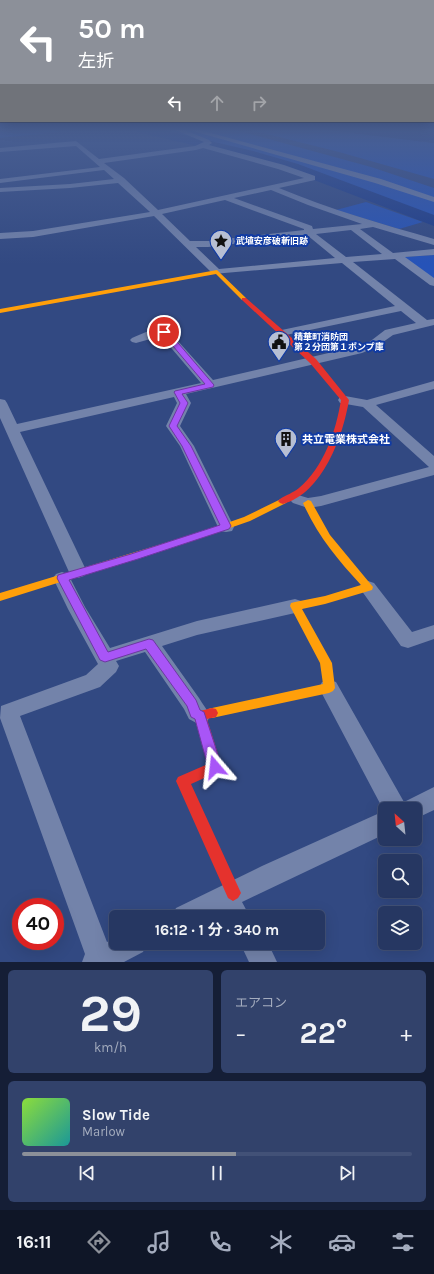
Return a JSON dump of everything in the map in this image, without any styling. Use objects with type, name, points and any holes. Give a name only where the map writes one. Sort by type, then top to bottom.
[{"type":"street","points":[[0,181],[58,174]]},
{"type":"street","points":[[113,174],[189,244],[245,300],[312,361],[345,400],[367,404],[434,385]]},
{"type":"street","points":[[0,236],[33,234],[156,213],[312,178],[300,174]]},
{"type":"street","points":[[352,174],[434,200]]},
{"type":"street","points":[[0,190],[70,186],[121,180]]},
{"type":"street","points":[[271,187],[303,202],[372,225],[434,242]]},
{"type":"street","points":[[224,197],[309,228],[308,232],[344,261],[403,307],[430,323]]},
{"type":"street","points":[[189,244],[208,244],[372,225]]},
{"type":"street","points":[[352,227],[434,283]]},
{"type":"street","points":[[0,311],[217,272],[434,252]]},
{"type":"street","points":[[281,333],[403,307]]},
{"type":"street","points":[[13,429],[358,350],[372,345],[389,332],[430,323]]},
{"type":"street","points":[[136,340],[151,334],[164,332],[210,385]]},
{"type":"street","points":[[178,392],[184,403],[173,426],[186,446],[226,526]]},
{"type":"street","points":[[0,597],[134,557],[258,515],[290,497],[305,488],[315,474],[336,436],[345,407],[345,400]]},
{"type":"street","points":[[0,403],[13,429],[70,575],[109,666],[93,681],[8,712],[98,961],[120,950]]},
{"type":"street","points":[[290,497],[308,503],[321,501],[433,463],[367,404]]},
{"type":"street","points":[[308,503],[311,513],[334,548],[368,587],[408,641],[434,632]]},
{"type":"street","points":[[105,657],[198,628],[325,600],[368,587]]},
{"type":"street","points":[[295,606],[326,663],[329,688],[391,802]]},
{"type":"street","points":[[149,643],[192,704],[196,713],[200,716],[215,767],[183,781],[232,902]]},
{"type":"street","points":[[200,716],[329,688]]},
{"type":"street","points":[[422,804],[434,798]]},
{"type":"street","points":[[207,910],[232,902],[378,826]]},
{"type":"street","points":[[257,950],[264,962]]},
{"type":"shaded area","points":[[314,174],[392,174],[434,188],[434,219]]},
{"type":"shaded area","points":[[416,174],[434,174],[434,179]]},
{"type":"shaded area","points":[[366,202],[423,222],[399,229],[336,210]]},
{"type":"shaded area","points":[[434,255],[434,281],[402,257]]},
{"type":"waterway","points":[[311,174],[434,221]]},
{"type":"traffic: slow","points":[[0,311],[217,272],[244,299]]},
{"type":"traffic: slow","points":[[0,597],[201,535],[247,519],[283,501]]},
{"type":"traffic: slow","points":[[212,713],[329,688],[326,663],[295,606],[325,600],[368,587],[342,558],[326,537],[308,503]]},
{"type":"traffic: jam","points":[[244,299],[313,361],[345,400],[336,435],[319,471],[302,490],[283,501]]},
{"type":"traffic: jam","points":[[212,713],[200,716],[215,767],[183,781],[233,893]]},
{"type":"place","name":"武埴安彦破斬旧跡","points":[[221,260]]},
{"type":"place","name":"精華町消防団 第２分団第１ポンプ庫","points":[[279,362]]},
{"type":"place","name":"共立電業株式会社","points":[[286,458]]},
{"type":"route","points":[[164,332],[210,385],[178,392],[184,403],[173,426],[186,446],[226,526],[134,557],[78,572],[62,578],[105,657],[149,643],[192,704],[196,713],[200,716],[215,767]]}]
